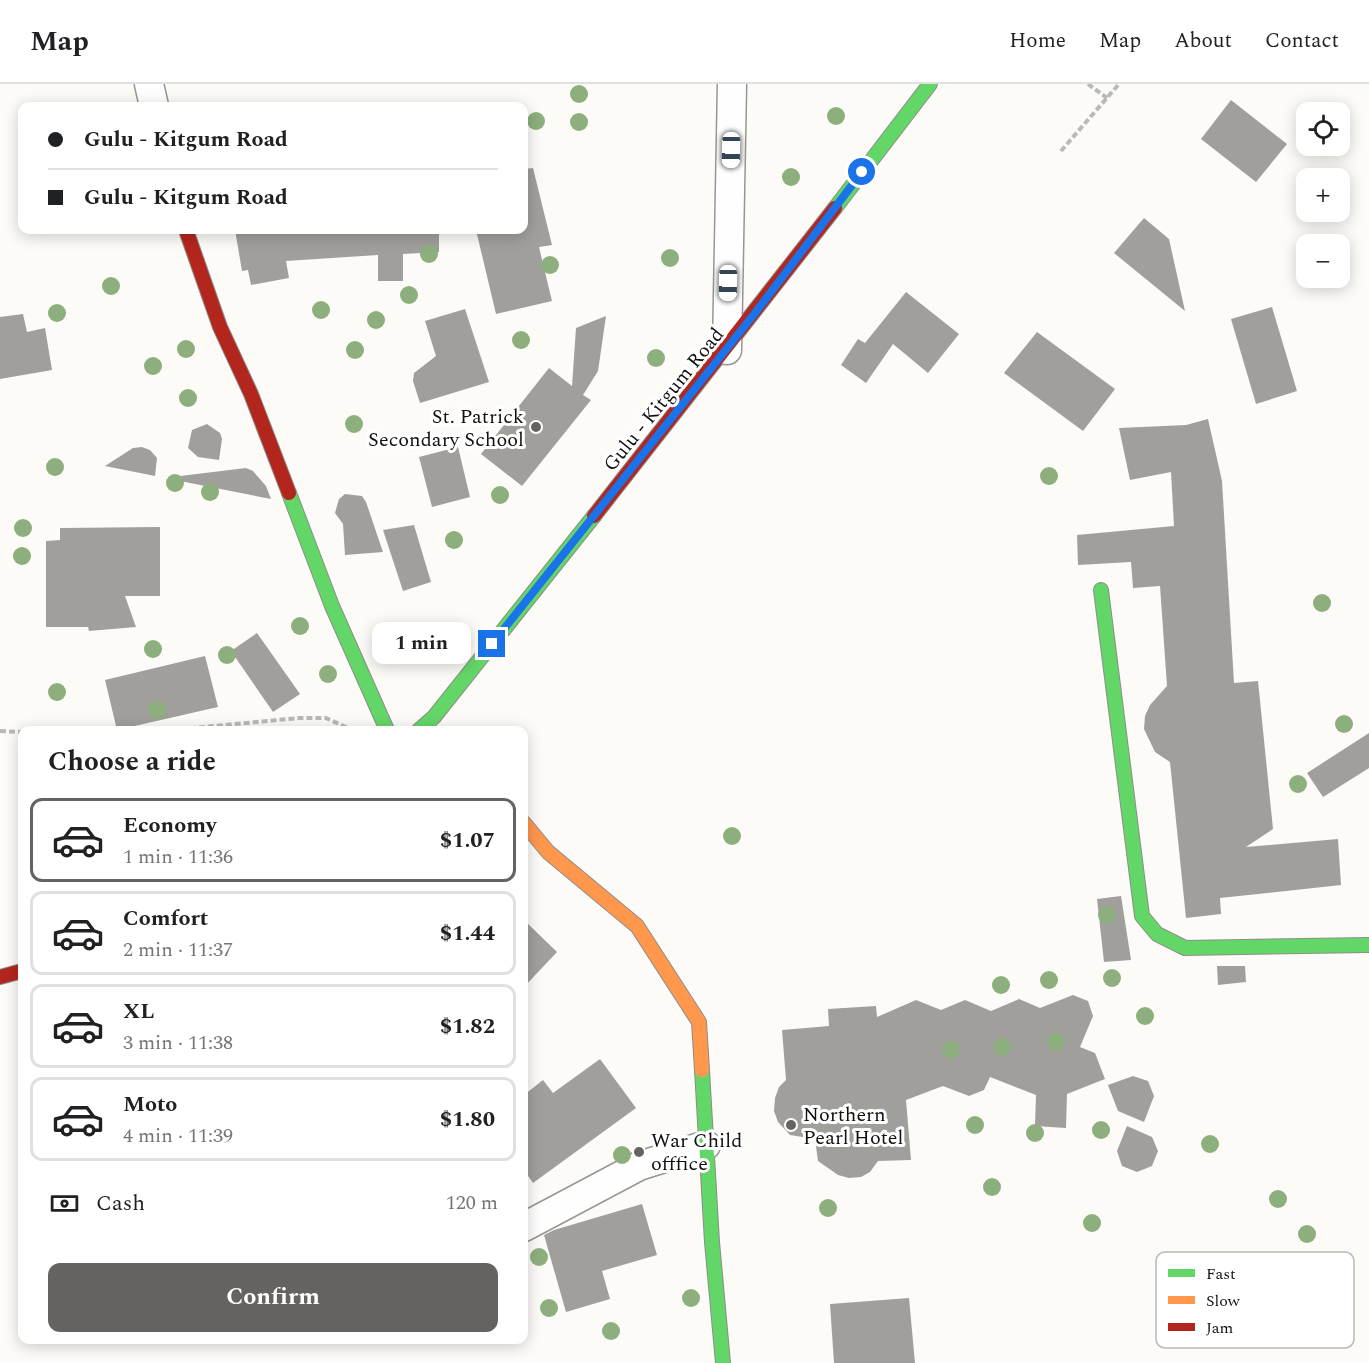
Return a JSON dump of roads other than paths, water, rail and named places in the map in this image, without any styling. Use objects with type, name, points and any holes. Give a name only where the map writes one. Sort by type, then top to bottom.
[{"type":"street","points":[[149,84],[153,102]]},
{"type":"street","points":[[727,350],[732,84]]},
{"type":"street","name":"Gulu - Kitgum Road","points":[[432,726],[727,350],[930,84]]},
{"type":"street","points":[[187,234],[220,327],[251,394],[332,606],[385,726]]},
{"type":"street","points":[[1101,590],[1142,916],[1157,934],[1185,948],[1369,945]]},
{"type":"street","points":[[528,828],[548,852],[637,926],[699,1022],[723,1363]]},
{"type":"street","points":[[0,977],[18,972]]},
{"type":"street","points":[[528,1225],[639,1166],[706,1145]]},
{"type":"place","name":"St. Patrick Secondary School","points":[[536,427]]},
{"type":"place","name":"Northern Pearl Hotel","points":[[791,1125]]},
{"type":"place","name":"War Child offfice","points":[[639,1152]]}]
